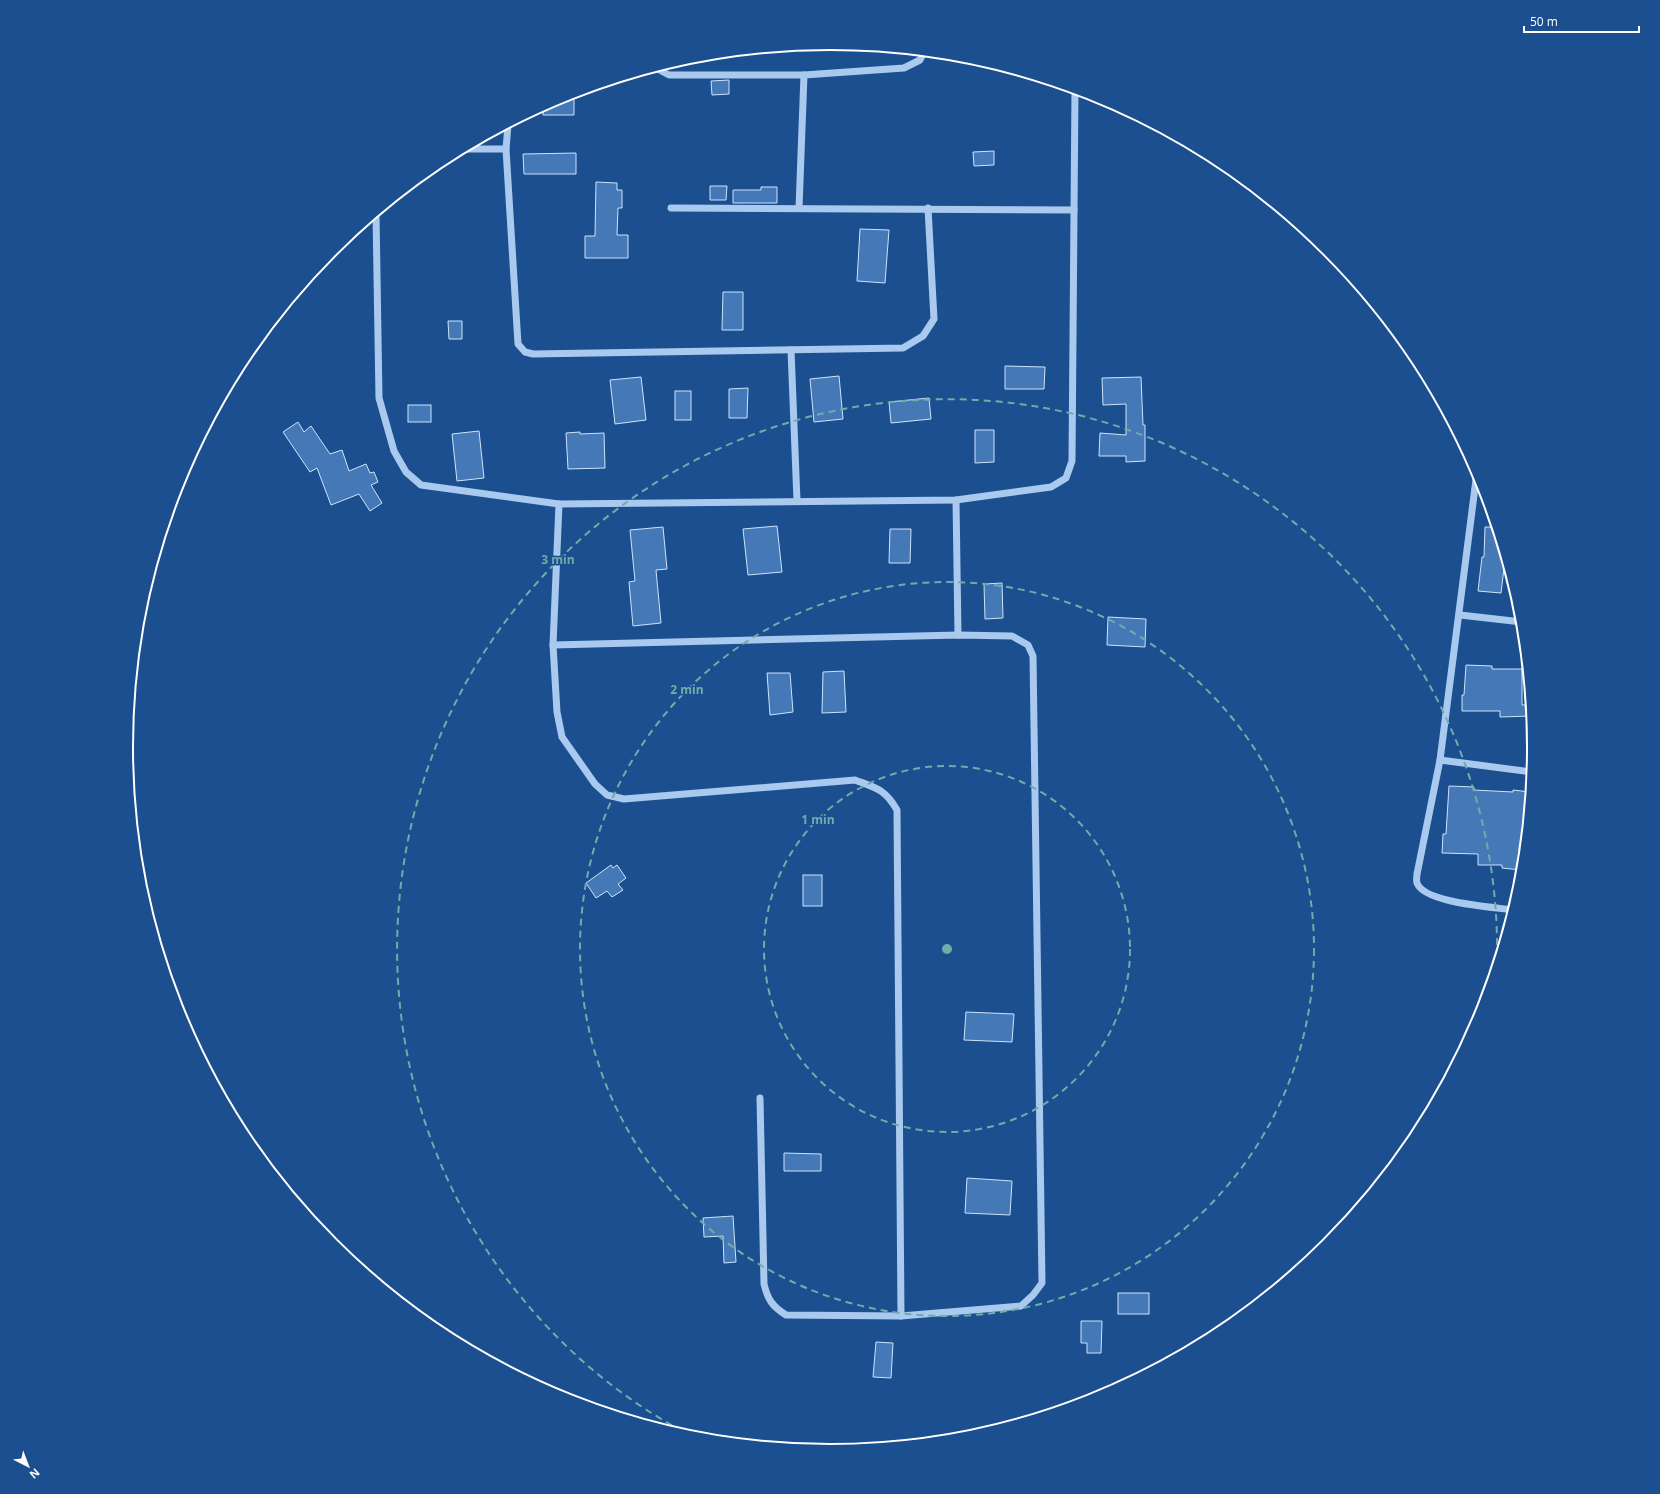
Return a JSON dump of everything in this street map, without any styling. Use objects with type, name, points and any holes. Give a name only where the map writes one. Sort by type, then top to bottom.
[{"type":"street","points":[[661,71],[668,75],[804,75],[904,68],[920,60],[922,56]]},
{"type":"street","points":[[799,208],[804,75]]},
{"type":"street","points":[[376,218],[379,398],[394,451],[406,472],[421,485],[559,504],[956,500],[1051,488],[1066,478],[1072,461],[1075,95]]},
{"type":"street","points":[[508,130],[506,149],[518,344],[525,352],[534,354],[903,348],[923,336],[934,319],[928,208]]},
{"type":"street","points":[[472,149],[506,149]]},
{"type":"street","points":[[671,208],[928,208],[1074,210]]},
{"type":"street","points":[[791,350],[797,501]]},
{"type":"street","points":[[1476,484],[1460,615],[1440,760],[1417,874],[1417,883],[1424,891],[1444,900],[1507,909]]},
{"type":"street","points":[[956,500],[958,635]]},
{"type":"street","points":[[559,504],[553,645],[557,712],[562,737],[595,784],[607,795],[624,799],[855,780],[878,789],[889,797],[897,810],[901,1316]]},
{"type":"street","points":[[1460,615],[1516,621]]},
{"type":"street","points":[[553,645],[958,635],[1012,636],[1028,645],[1033,656],[1042,1283],[1033,1295],[1021,1306],[901,1316],[786,1316],[775,1308],[767,1296],[764,1284],[760,1098]]},
{"type":"street","points":[[1440,760],[1526,771]]},
{"type":"building","points":[[729,80],[729,94],[712,95],[711,81]]},
{"type":"building","points":[[574,99],[574,115],[543,115],[543,112]]},
{"type":"building","points":[[994,151],[994,165],[974,166],[973,152]]},
{"type":"building","points":[[576,153],[576,174],[524,174],[523,154]]},
{"type":"building","points":[[596,182],[617,183],[617,190],[622,190],[622,208],[618,208],[617,235],[628,235],[628,258],[585,258],[585,236],[595,236]]},
{"type":"building","points":[[710,186],[727,186],[726,200],[710,200]]},
{"type":"building","points":[[761,187],[777,187],[777,203],[733,203],[733,190],[761,190]]},
{"type":"building","points":[[860,229],[889,230],[885,283],[857,281]]},
{"type":"building","points":[[723,292],[743,292],[743,330],[722,330]]},
{"type":"building","points":[[448,321],[462,321],[462,339],[449,339]]},
{"type":"building","points":[[1005,366],[1045,367],[1044,389],[1005,389]]},
{"type":"building","points":[[839,376],[843,419],[814,422],[810,379]]},
{"type":"building","points":[[641,377],[646,420],[615,424],[610,380]]},
{"type":"building","points":[[1141,377],[1143,425],[1145,425],[1145,461],[1126,462],[1126,456],[1099,456],[1100,433],[1126,435],[1126,404],[1103,405],[1102,378]]},
{"type":"building","points":[[748,388],[747,418],[729,418],[729,389]]},
{"type":"building","points":[[675,391],[691,391],[691,420],[675,420]]},
{"type":"building","points":[[929,398],[931,419],[891,423],[889,402]]},
{"type":"building","points":[[408,405],[431,405],[431,422],[408,422]]},
{"type":"building","points":[[298,422],[304,432],[311,426],[330,454],[342,450],[349,471],[366,464],[370,473],[374,472],[378,482],[371,485],[382,503],[370,511],[359,494],[331,505],[317,468],[310,472],[283,432]]},
{"type":"building","points":[[975,430],[994,430],[994,462],[975,463]]},
{"type":"building","points":[[479,431],[484,478],[457,481],[452,434]]},
{"type":"building","points":[[580,432],[580,434],[604,433],[605,468],[568,469],[566,433]]},
{"type":"building","points":[[777,526],[782,572],[748,575],[743,529]]},
{"type":"building","points":[[663,527],[667,569],[656,570],[661,623],[633,626],[629,582],[635,581],[630,530]]},
{"type":"building","points":[[1485,527],[1491,527],[1504,570],[1501,593],[1478,591],[1482,557],[1484,557]]},
{"type":"building","points":[[890,529],[911,529],[910,563],[889,563]]},
{"type":"building","points":[[1002,583],[1003,618],[985,619],[984,584]]},
{"type":"building","points":[[1108,617],[1146,619],[1145,647],[1107,645]]},
{"type":"building","points":[[1466,665],[1492,666],[1492,669],[1522,669],[1522,705],[1526,705],[1526,716],[1500,717],[1500,711],[1462,711],[1462,695],[1464,695]]},
{"type":"building","points":[[844,671],[846,712],[822,713],[823,672]]},
{"type":"building","points":[[767,673],[790,673],[793,712],[770,715]]},
{"type":"building","points":[[1449,786],[1474,787],[1474,790],[1526,792],[1516,869],[1502,868],[1502,865],[1478,865],[1478,854],[1442,853],[1443,834],[1446,834]]},
{"type":"building","points":[[611,865],[613,868],[617,865],[626,878],[618,884],[623,890],[612,897],[607,891],[596,898],[586,883]]},
{"type":"building","points":[[803,875],[822,875],[822,906],[803,906]]},
{"type":"building","points":[[966,1012],[1014,1014],[1012,1042],[964,1040]]},
{"type":"building","points":[[784,1153],[821,1154],[821,1171],[784,1171]]},
{"type":"building","points":[[967,1178],[1012,1181],[1010,1215],[965,1213]]},
{"type":"building","points":[[733,1216],[736,1262],[724,1263],[723,1236],[704,1237],[703,1218]]},
{"type":"building","points":[[1118,1293],[1149,1293],[1149,1314],[1118,1314]]},
{"type":"building","points":[[1081,1321],[1102,1321],[1101,1353],[1087,1353],[1087,1343],[1081,1343]]},
{"type":"building","points":[[876,1342],[893,1343],[891,1378],[873,1377]]}]
